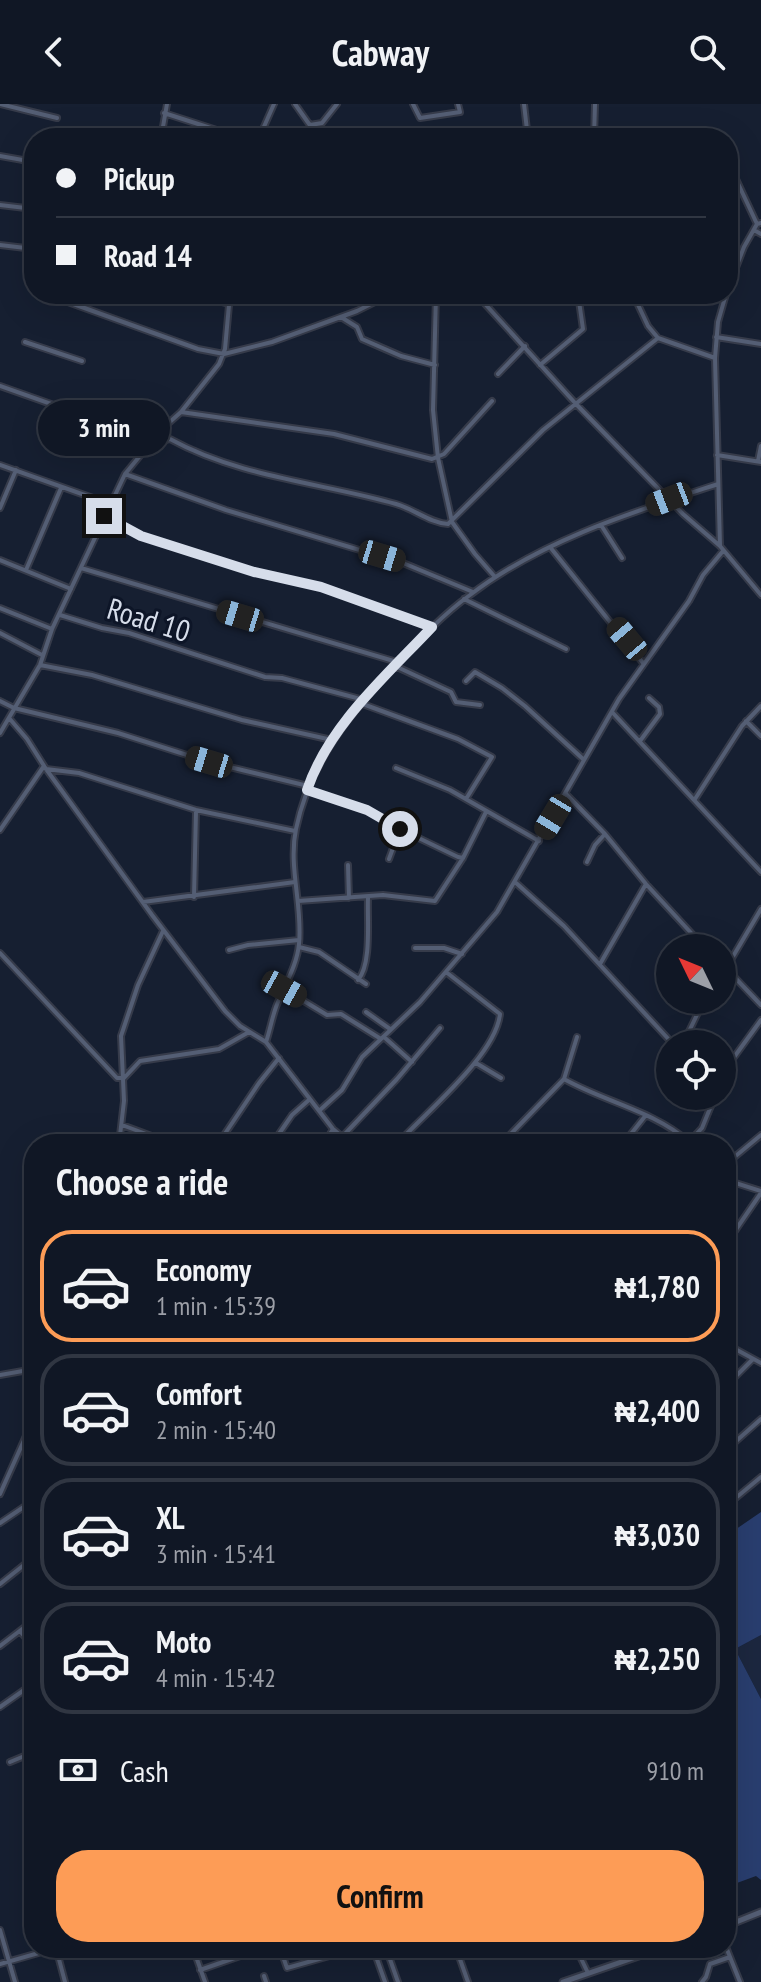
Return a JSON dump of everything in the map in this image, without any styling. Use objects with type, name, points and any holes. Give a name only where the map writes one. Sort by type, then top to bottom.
[{"type":"street","points":[[0,104],[57,118]]},
{"type":"street","points":[[162,128],[167,104]]},
{"type":"street","points":[[263,128],[274,104]]},
{"type":"street","points":[[295,104],[312,128]]},
{"type":"street","points":[[310,125],[322,123],[337,104]]},
{"type":"street","points":[[413,104],[420,118],[460,112],[458,104]]},
{"type":"street","points":[[524,104],[527,128]]},
{"type":"street","points":[[594,128],[595,104]]},
{"type":"street","points":[[164,113],[211,128]]},
{"type":"street","points":[[0,156],[24,160]]},
{"type":"street","points":[[738,183],[761,234]]},
{"type":"street","points":[[0,205],[24,208]]},
{"type":"street","points":[[738,262],[758,226]]},
{"type":"street","points":[[0,245],[24,248]]},
{"type":"street","points":[[77,304],[198,349],[224,354],[272,342],[369,304]]},
{"type":"street","points":[[0,733],[40,665],[52,629],[125,474],[181,412],[224,354],[229,304]]},
{"type":"street","points":[[436,304],[433,410],[438,458],[452,522],[495,577]]},
{"type":"street","points":[[485,304],[576,404],[721,548],[761,595]]},
{"type":"street","points":[[540,365],[583,329],[579,304]]},
{"type":"street","points":[[638,304],[648,326],[658,338],[715,358]]},
{"type":"street","points":[[320,1110],[342,1090],[358,1061],[409,1013],[497,912],[583,759],[721,548],[715,358],[724,304]]},
{"type":"street","points":[[341,317],[357,327],[362,339],[401,356],[435,365]]},
{"type":"street","points":[[716,337],[761,344]]},
{"type":"street","points":[[152,442],[170,439],[192,452],[233,465],[399,505],[444,525],[452,522],[543,430],[658,338]]},
{"type":"street","points":[[25,342],[82,361]]},
{"type":"street","points":[[498,374],[525,346]]},
{"type":"street","points":[[0,386],[102,422],[128,426],[145,433],[152,442]]},
{"type":"street","points":[[438,458],[492,401]]},
{"type":"street","points":[[181,412],[334,434],[438,458]]},
{"type":"street","points":[[717,455],[760,461],[761,446]]},
{"type":"street","points":[[0,465],[110,504]]},
{"type":"street","points":[[0,508],[16,470]]},
{"type":"street","points":[[125,474],[226,510],[403,563],[473,592]]},
{"type":"street","points":[[266,1042],[299,947],[295,831],[308,788],[332,740],[362,702],[432,627],[495,577],[550,547],[601,525],[718,484]]},
{"type":"street","points":[[26,570],[61,487]]},
{"type":"street","points":[[104,516],[141,536],[254,572],[321,587],[432,627]]},
{"type":"street","points":[[601,525],[622,558]]},
{"type":"street","points":[[550,547],[643,663]]},
{"type":"street","points":[[0,560],[71,589]]},
{"type":"street","points":[[81,568],[396,664],[451,692],[456,702],[480,705]]},
{"type":"street","points":[[464,599],[566,649]]},
{"type":"street","points":[[0,608],[52,629]]},
{"type":"street","name":"Road 10","points":[[60,615],[129,633],[265,677],[282,678],[362,702],[458,739],[492,757],[466,799]]},
{"type":"street","points":[[0,633],[42,655]]},
{"type":"street","points":[[40,665],[92,675],[242,720],[332,740]]},
{"type":"street","points":[[466,681],[475,672],[502,688],[583,759]]},
{"type":"street","points":[[640,741],[660,716],[659,707],[649,698]]},
{"type":"street","points":[[0,701],[14,708],[118,733],[209,762],[308,788],[367,810],[461,859]]},
{"type":"street","points":[[695,799],[746,721],[761,706]]},
{"type":"street","points":[[612,712],[761,872]]},
{"type":"street","points":[[9,718],[225,1011],[266,1042],[339,1134]]},
{"type":"street","points":[[746,721],[761,736]]},
{"type":"street","points":[[45,767],[119,784],[196,810],[295,831]]},
{"type":"street","points":[[0,830],[45,767]]},
{"type":"street","points":[[396,768],[466,799],[539,841]]},
{"type":"street","points":[[566,794],[692,934]]},
{"type":"street","points":[[194,897],[196,810]]},
{"type":"street","points":[[298,901],[402,896],[435,901],[486,812]]},
{"type":"street","points":[[389,859],[400,829]]},
{"type":"street","points":[[587,862],[595,845],[605,834]]},
{"type":"street","points":[[348,865],[349,898]]},
{"type":"street","points":[[143,902],[296,882]]},
{"type":"street","points":[[515,882],[541,902],[660,1030]]},
{"type":"street","points":[[600,964],[646,884]]},
{"type":"street","points":[[358,980],[364,972],[366,957],[368,898]]},
{"type":"street","points":[[736,948],[761,909]]},
{"type":"street","points":[[121,1134],[124,1078],[121,1036],[126,1016],[164,930]]},
{"type":"street","points":[[229,950],[299,940]]},
{"type":"street","points":[[299,947],[319,952],[366,984]]},
{"type":"street","points":[[415,948],[444,948],[462,954]]},
{"type":"street","points":[[0,953],[117,1078],[124,1078],[140,1061],[219,1049],[249,1032]]},
{"type":"street","points":[[407,1134],[487,1050],[500,1014],[446,972]]},
{"type":"street","points":[[736,979],[761,1005]]},
{"type":"street","points":[[284,989],[327,1015],[337,1013],[346,1016],[383,1038],[412,1062]]},
{"type":"street","points":[[366,1012],[390,1029]]},
{"type":"street","points":[[736,1058],[761,1020]]},
{"type":"street","points":[[345,1134],[440,1028]]},
{"type":"street","points":[[511,1134],[564,1079],[577,1037]]},
{"type":"street","points":[[225,1134],[279,1058]]},
{"type":"street","points":[[476,1063],[501,1078]]},
{"type":"street","points":[[564,1079],[666,1124],[678,1134]]},
{"type":"street","points":[[279,1134],[292,1115],[310,1099]]},
{"type":"street","points":[[696,1134],[709,1110]]},
{"type":"street","points":[[631,1134],[646,1115]]},
{"type":"street","points":[[122,1125],[146,1134]]},
{"type":"street","points":[[330,1134],[333,1129]]},
{"type":"street","points":[[736,1156],[761,1135]]},
{"type":"street","points":[[736,1183],[761,1192],[736,1229]]},
{"type":"street","points":[[736,1350],[761,1363]]},
{"type":"street","points":[[736,1376],[753,1359]]},
{"type":"street","points":[[0,1375],[24,1371]]},
{"type":"street","points":[[736,1441],[761,1419]]},
{"type":"street","points":[[0,1494],[24,1440]]},
{"type":"street","points":[[736,1498],[761,1477]]},
{"type":"street","points":[[0,1523],[24,1507]]},
{"type":"street","points":[[0,1584],[24,1567]]},
{"type":"street","points":[[0,1646],[24,1628]]},
{"type":"street","points":[[20,1631],[24,1636]]},
{"type":"street","points":[[0,1707],[24,1690]]},
{"type":"street","points":[[10,1762],[24,1756]]},
{"type":"street","points":[[736,1922],[761,1912]]},
{"type":"street","points":[[0,1930],[15,1982]]},
{"type":"street","points":[[0,1964],[24,1957]]},
{"type":"street","points":[[59,1958],[65,1982]]},
{"type":"street","points":[[196,1958],[205,1982]]},
{"type":"street","points":[[200,1970],[235,1958]]},
{"type":"street","points":[[284,1958],[287,1968],[322,1958]]},
{"type":"street","points":[[377,1958],[385,1982]]},
{"type":"street","points":[[390,1958],[398,1982]]},
{"type":"street","points":[[460,1958],[468,1982]]},
{"type":"street","points":[[581,1958],[588,1973]]},
{"type":"street","points":[[566,1981],[632,1958]]},
{"type":"street","points":[[702,1982],[710,1964],[727,1958]]},
{"type":"street","points":[[730,1958],[740,1982]]},
{"type":"shaded area","points":[[761,1512],[761,1635],[736,1648],[736,1529]]},
{"type":"shaded area","points":[[761,1635],[761,1699],[736,1651]]},
{"type":"shaded area","points":[[736,1651],[761,1699],[761,1880],[756,1876],[736,1883]]},
{"type":"route","points":[[104,516],[119,527],[141,536],[254,572],[319,586],[432,627],[360,703],[332,740],[307,790],[367,810],[400,829]]}]
